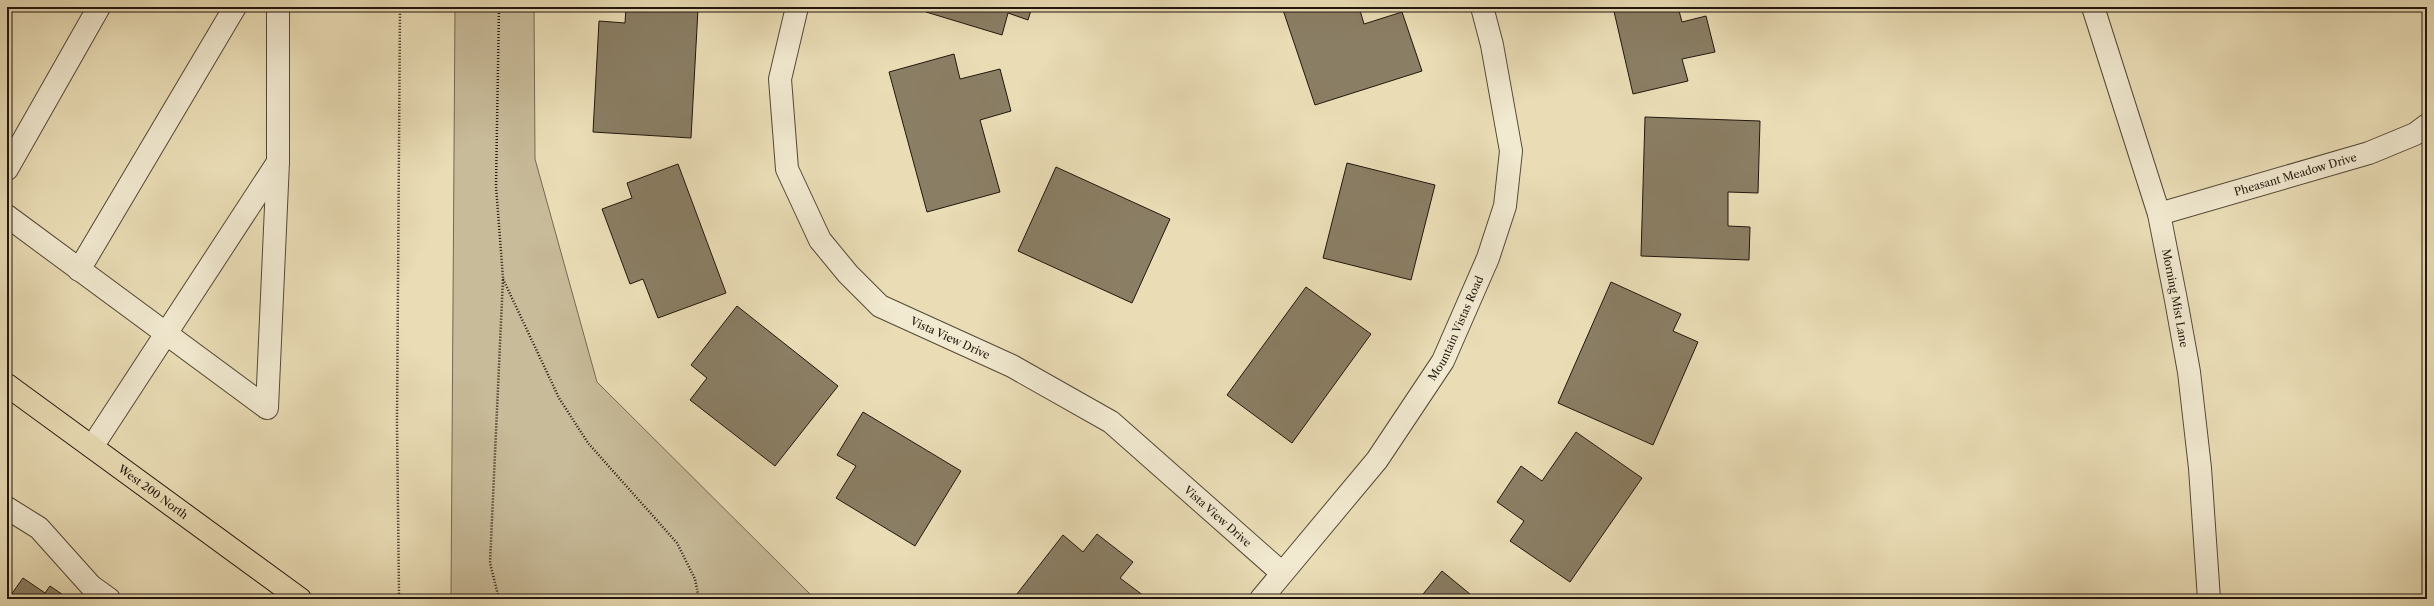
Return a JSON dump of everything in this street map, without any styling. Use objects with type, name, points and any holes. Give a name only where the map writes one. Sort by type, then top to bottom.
[{"type":"main road","name":"West 200 North","points":[[7,385],[300,599]]},
{"type":"street","points":[[7,168],[100,7]]},
{"type":"street","points":[[79,270],[235,7]]},
{"type":"street","points":[[7,216],[267,408],[278,162],[278,7]]},
{"type":"street","name":"Vista View Drive","points":[[797,7],[780,79],[787,169],[820,240],[848,274],[880,306],[1012,366],[1110,422],[1282,573]]},
{"type":"street","name":"Mountain Vistas Road","points":[[1261,599],[1377,460],[1444,361],[1488,258],[1505,206],[1511,151],[1492,45],[1482,7]]},
{"type":"street","name":"Morning Mist Lane","points":[[2093,7],[2159,214],[2190,372],[2200,468],[2208,599]]},
{"type":"street","name":"Pheasant Meadow Drive","points":[[2159,214],[2369,153],[2415,134],[2427,126]]},
{"type":"street","points":[[92,447],[278,162]]},
{"type":"street","points":[[7,508],[39,528],[91,586],[109,599]]},
{"type":"path","points":[[396,599],[398,594],[397,424],[400,7]]},
{"type":"path","points":[[499,7],[496,186],[503,278],[490,563],[499,599]]},
{"type":"path","points":[[503,278],[559,398],[588,444],[677,543],[695,579],[699,599]]},
{"type":"shaded area","points":[[455,7],[534,7],[535,159],[597,382],[815,599],[451,599]]},
{"type":"building","points":[[626,7],[698,9],[691,138],[593,132],[599,21],[625,23]]},
{"type":"building","points":[[927,7],[1032,7],[1028,20],[1008,13],[1002,35],[926,12]]},
{"type":"building","points":[[1282,7],[1359,7],[1364,24],[1402,12],[1422,71],[1315,105]]},
{"type":"building","points":[[1613,7],[1678,7],[1682,22],[1706,16],[1715,52],[1682,59],[1688,81],[1633,94]]},
{"type":"building","points":[[954,54],[960,79],[1000,69],[1011,111],[980,120],[1000,192],[927,212],[889,72]]},
{"type":"building","points":[[1645,117],[1760,121],[1758,193],[1728,192],[1728,226],[1750,227],[1749,260],[1641,256]]},
{"type":"building","points":[[1347,163],[1435,185],[1411,280],[1323,258]]},
{"type":"building","points":[[678,164],[726,293],[658,318],[643,279],[630,284],[602,209],[632,198],[627,183]]},
{"type":"building","points":[[1056,167],[1170,219],[1132,303],[1018,251]]},
{"type":"building","points":[[1611,282],[1681,314],[1673,331],[1698,342],[1653,445],[1558,403]]},
{"type":"building","points":[[1306,287],[1371,334],[1292,443],[1227,395]]},
{"type":"building","points":[[737,306],[838,386],[775,466],[690,400],[707,378],[691,365]]},
{"type":"building","points":[[863,412],[961,471],[915,546],[836,498],[856,466],[837,455]]},
{"type":"building","points":[[1576,432],[1642,478],[1570,582],[1510,541],[1524,521],[1497,502],[1521,466],[1542,481]]},
{"type":"building","points":[[1097,534],[1133,562],[1120,578],[1144,596],[1142,599],[1013,599],[1063,535],[1083,552]]},
{"type":"building","points":[[1442,571],[1476,599],[1419,599]]},
{"type":"building","points":[[23,578],[45,593],[50,586],[69,599],[8,599]]}]
